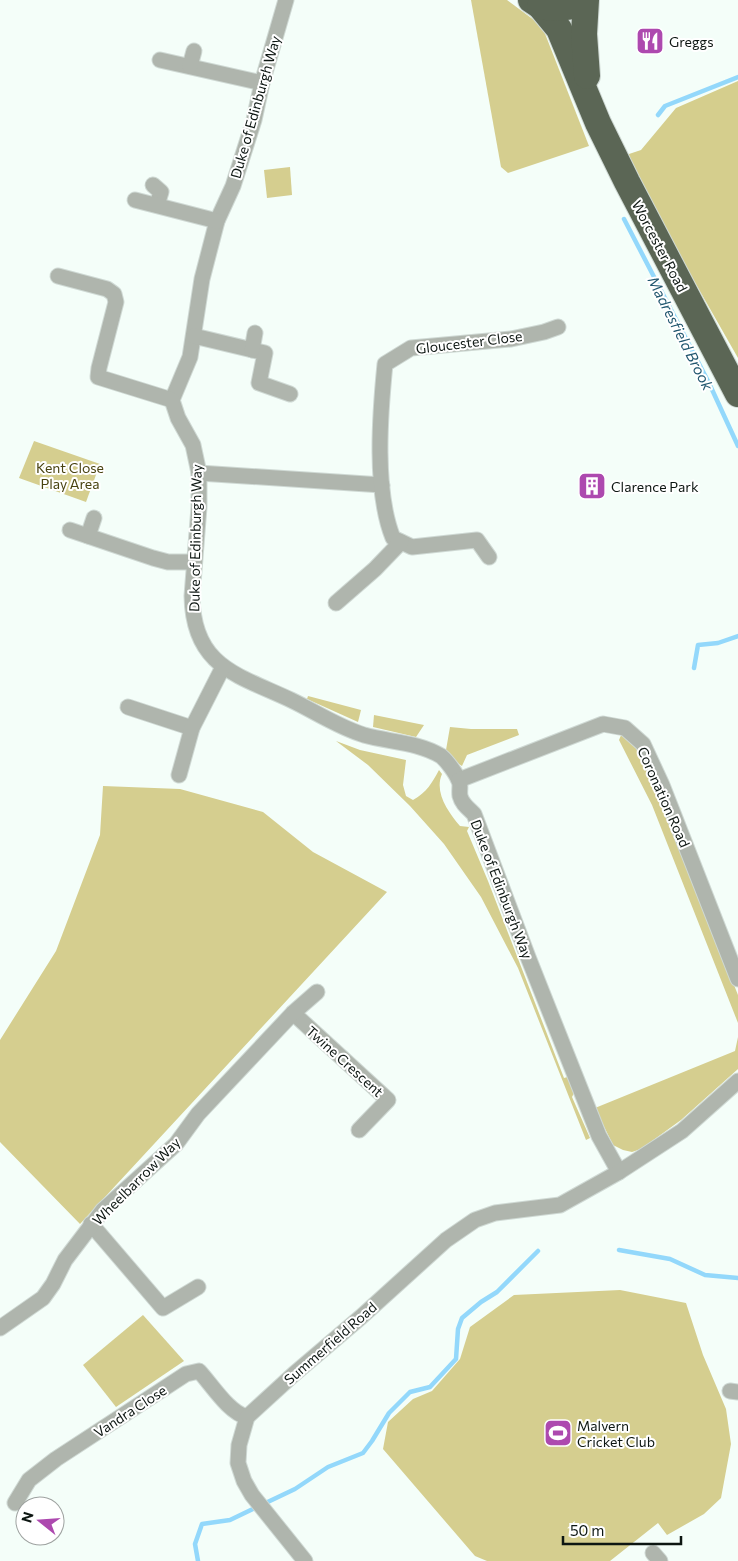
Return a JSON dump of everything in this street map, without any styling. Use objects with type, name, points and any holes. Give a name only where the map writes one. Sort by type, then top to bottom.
[{"type":"highway","points":[[536,3],[555,9],[568,8],[586,0],[584,34],[587,95]]},
{"type":"highway","name":"Worcester Road","points":[[536,3],[559,29],[598,123],[626,182],[738,394]]},
{"type":"street","name":"Duke of Edinburgh Way","points":[[286,0],[262,83],[254,120],[233,186],[217,221],[202,279],[190,357],[172,400],[178,418],[193,445],[199,473],[199,507],[192,580],[192,610],[197,634],[207,650],[223,667],[249,682],[363,735],[414,745],[442,757],[459,780],[460,794],[464,804],[474,814],[480,828],[528,957],[599,1136],[619,1172]]},
{"type":"street","points":[[190,66],[194,51]]},
{"type":"street","points":[[160,60],[262,83]]},
{"type":"street","points":[[153,185],[161,192],[158,206]]},
{"type":"street","points":[[135,200],[217,221]]},
{"type":"street","points":[[58,276],[107,289],[114,294],[116,302],[98,377],[172,400]]},
{"type":"street","name":"Gloucester Close","points":[[400,542],[393,538],[389,528],[382,485],[380,411],[385,364],[412,348],[511,339],[558,327]]},
{"type":"street","points":[[252,350],[255,333]]},
{"type":"street","points":[[194,336],[265,353],[259,383],[290,394]]},
{"type":"street","points":[[199,473],[382,485]]},
{"type":"street","points":[[88,536],[94,518]]},
{"type":"street","points":[[70,530],[161,560],[194,562]]},
{"type":"street","points":[[336,603],[363,580],[400,542],[412,547],[477,540],[488,556]]},
{"type":"street","points":[[179,774],[192,728],[223,667]]},
{"type":"street","points":[[128,708],[192,728]]},
{"type":"street","name":"Coronation Road","points":[[459,780],[602,724],[625,728],[643,744],[662,785],[738,979]]},
{"type":"street","name":"Wheelbarrow Way","points":[[0,1328],[43,1298],[53,1284],[65,1260],[103,1210],[176,1144],[198,1114],[293,1013],[317,992]]},
{"type":"street","name":"Twine Crescent","points":[[293,1013],[388,1100],[360,1130]]},
{"type":"street","points":[[619,1172],[682,1131],[738,1081]]},
{"type":"street","name":"Summerfield Road","points":[[304,1561],[252,1495],[244,1481],[238,1463],[239,1444],[248,1417],[446,1240],[475,1220],[495,1213],[560,1204],[619,1172]]},
{"type":"street","points":[[91,1224],[163,1308],[198,1287]]},
{"type":"street","name":"Vandra Close","points":[[19,1496],[29,1480],[56,1459],[186,1374],[199,1371],[229,1407],[241,1416],[248,1417]]},
{"type":"green space","points":[[471,0],[507,0],[542,26],[589,146],[508,173],[501,167]]},
{"type":"green space","points":[[290,167],[292,195],[267,198],[264,170]]},
{"type":"green space","name":"Kent Close Play Area","points":[[34,441],[100,464],[86,502],[19,478]]},
{"type":"green space","points":[[308,696],[361,710],[358,722],[307,699]]},
{"type":"green space","points":[[374,715],[424,725],[416,737],[373,727]]},
{"type":"green space","points":[[450,727],[517,729],[519,735],[467,755],[462,766],[446,750]]},
{"type":"green space","points":[[622,733],[640,749],[738,995],[738,1023],[652,805],[619,740]]},
{"type":"green space","points":[[336,741],[360,750],[406,760],[403,785],[406,796],[413,800],[429,787],[439,770],[442,774],[440,788],[443,802],[460,826],[469,827],[467,831],[564,1078],[571,1076],[576,1089],[572,1097],[590,1138],[586,1140],[518,968],[481,897],[444,844],[410,806],[368,765]]},
{"type":"green space","points":[[103,786],[180,789],[263,812],[313,852],[387,892],[80,1224],[0,1142],[0,1040],[56,951],[100,835]]},
{"type":"green space","points":[[738,1037],[738,1069],[681,1120],[641,1149],[632,1152],[613,1145],[595,1108],[735,1051]]},
{"type":"green space","name":"Malvern Cricket Club","points":[[620,1290],[686,1303],[703,1355],[726,1409],[731,1444],[721,1498],[704,1514],[667,1535],[658,1523],[610,1561],[487,1561],[475,1556],[383,1449],[388,1422],[413,1399],[432,1391],[460,1359],[470,1327],[514,1295]]},
{"type":"green space","points":[[143,1315],[184,1361],[116,1407],[83,1365]]},
{"type":"shaded area","points":[[738,81],[738,358],[623,156],[641,150],[676,108]]},
{"type":"waterway","name":"Madresfield Brook","points":[[658,115],[665,106],[738,77]]},
{"type":"waterway","name":"Madresfield Brook","points":[[624,219],[709,383],[738,446]]},
{"type":"waterway","name":"Madresfield Brook","points":[[694,668],[698,645],[718,643],[738,636]]},
{"type":"waterway","points":[[619,1250],[670,1259],[705,1275],[738,1278]]},
{"type":"waterway","points":[[198,1561],[195,1544],[202,1524],[230,1520],[295,1489],[328,1467],[363,1453],[389,1413],[410,1392],[430,1387],[456,1359],[458,1329],[462,1318],[481,1302],[497,1292],[538,1251]]},
{"type":"place","name":"Greggs","points":[[650,41]]},
{"type":"place","name":"Clarence Park","points":[[592,486]]},
{"type":"place","name":"Malvern Cricket Club","points":[[558,1433]]}]
